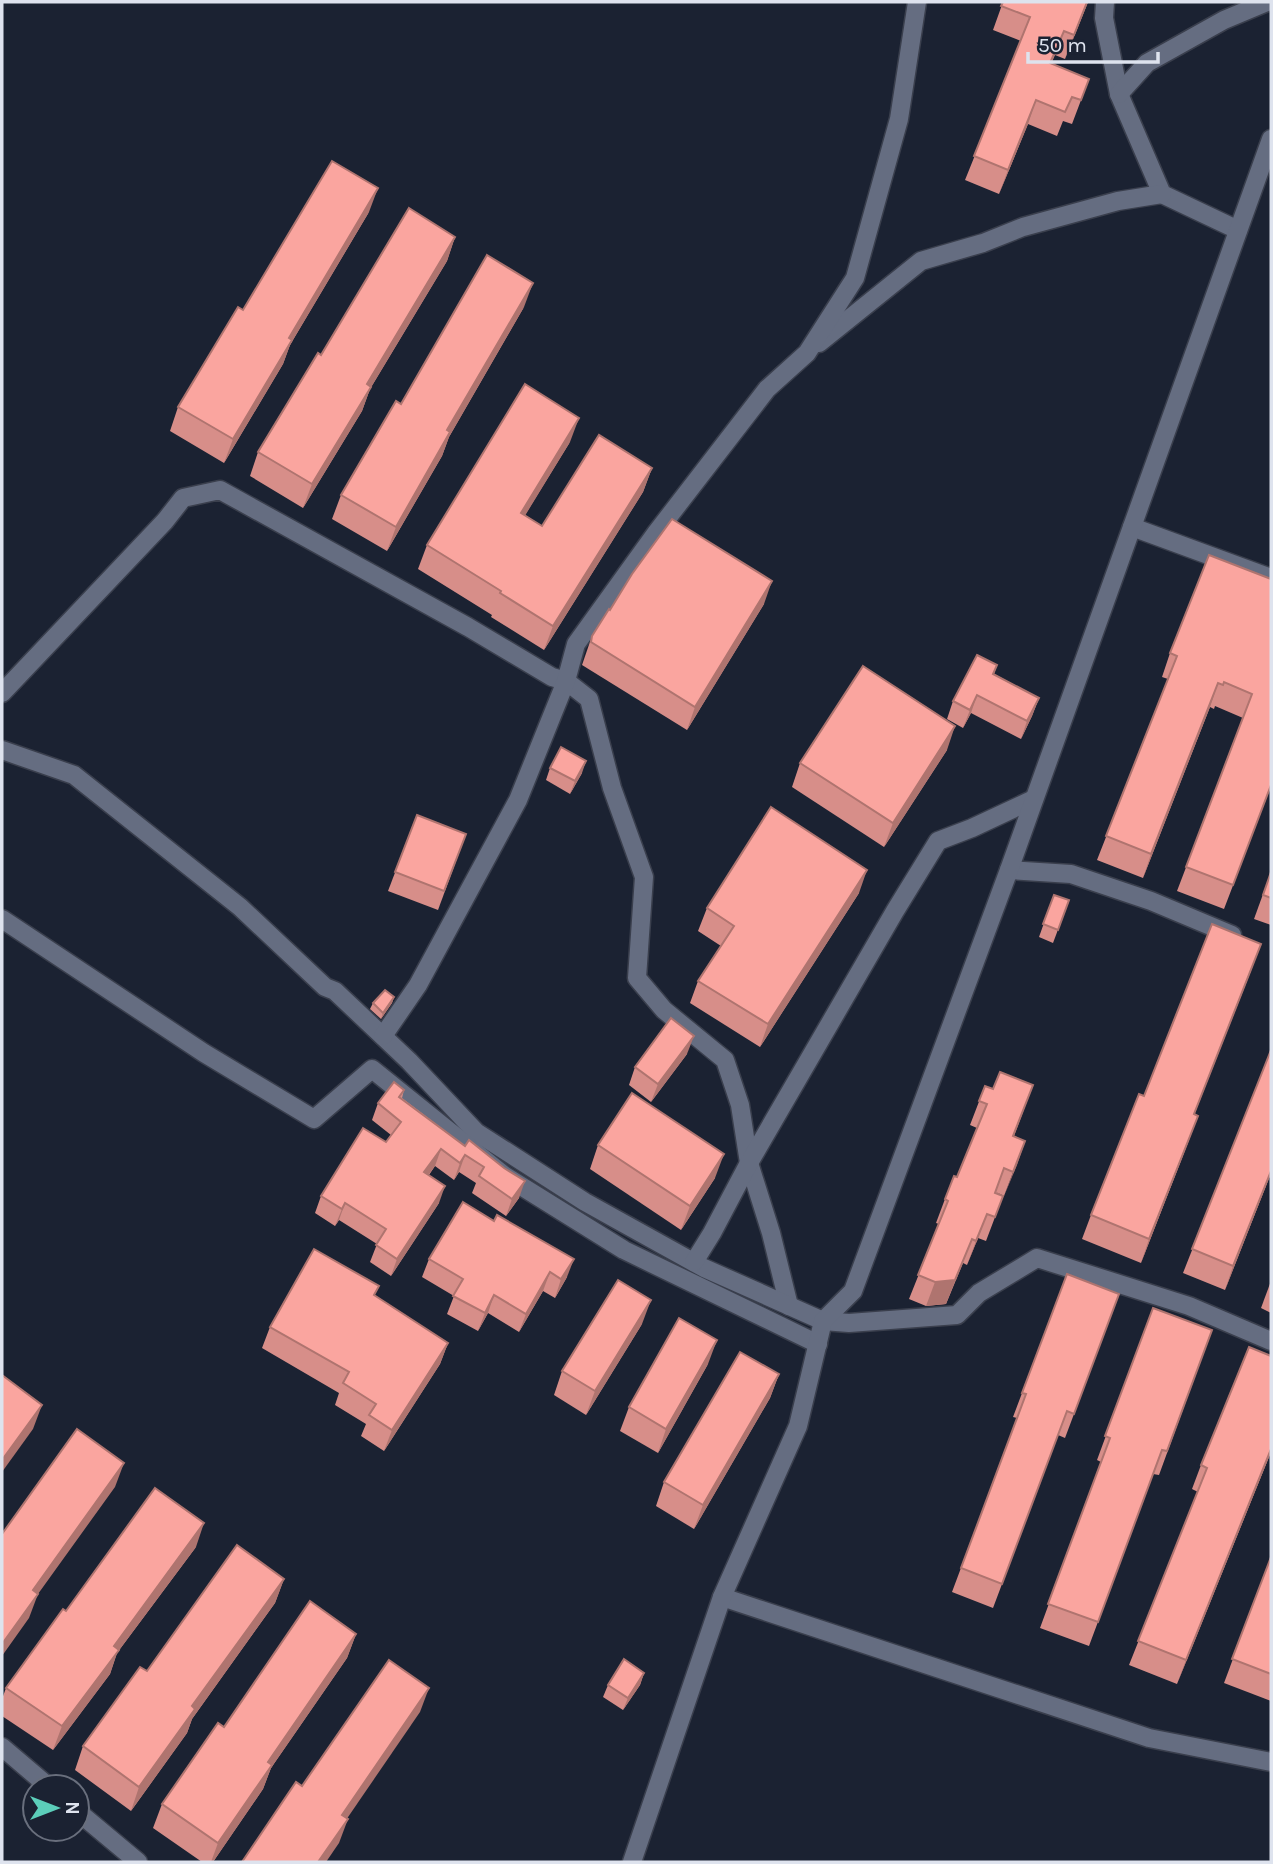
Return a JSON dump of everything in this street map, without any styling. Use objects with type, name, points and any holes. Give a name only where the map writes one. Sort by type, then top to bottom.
[{"type":"street","points":[[807,354],[855,278],[899,119],[917,2]]},
{"type":"street","points":[[1105,2],[1104,18],[1119,94],[1162,194]]},
{"type":"street","points":[[1119,94],[1147,63],[1224,20],[1267,2]]},
{"type":"street","points":[[632,1862],[722,1597],[798,1426],[824,1321],[853,1291],[1009,870],[1271,139]]},
{"type":"street","points":[[383,1036],[418,985],[518,800],[566,681],[576,644],[656,533],[767,389],[921,261],[983,243],[1023,227],[1118,201],[1162,194],[1238,230]]},
{"type":"street","points":[[2,693],[183,498],[220,490],[468,627],[552,677],[566,681],[589,699],[612,788],[644,877],[637,978],[664,1010],[724,1060],[740,1105],[749,1163],[771,1233],[789,1306]]},
{"type":"street","points":[[1132,527],[1271,578]]},
{"type":"street","points":[[2,750],[74,775],[240,907],[325,987],[335,991],[409,1060],[477,1132],[585,1202],[694,1262],[824,1321],[849,1324],[957,1315],[979,1293],[1037,1258],[1189,1307],[1271,1341]]},
{"type":"street","points":[[694,1262],[895,911],[938,841],[1034,799]]},
{"type":"street","points":[[1009,870],[1071,874],[1152,901],[1242,939]]},
{"type":"street","points":[[2,919],[204,1053],[314,1119],[372,1069],[505,1176],[624,1250],[818,1344]]},
{"type":"street","points":[[722,1597],[1149,1738],[1271,1762]]},
{"type":"street","points":[[2,1747],[33,1773]]},
{"type":"street","points":[[91,1823],[138,1862]]},
{"type":"building","points":[[1003,2],[1087,2],[1074,35],[1064,31],[1050,63],[1089,79],[1081,100],[1072,97],[1065,112],[1036,100],[1008,170],[974,156],[1030,17],[1001,6]]},
{"type":"building","points":[[332,161],[378,188],[233,439],[178,407],[238,307],[243,310]]},
{"type":"building","points":[[409,208],[455,237],[367,384],[371,387],[312,484],[258,452],[318,353],[321,355]]},
{"type":"building","points":[[487,255],[533,283],[447,430],[450,432],[396,527],[341,495],[396,401],[401,404]]},
{"type":"building","points":[[525,384],[579,418],[521,513],[542,526],[599,435],[652,468],[553,626],[427,545]]},
{"type":"building","points":[[672,519],[772,581],[695,707],[591,642],[592,636],[632,574]]},
{"type":"building","points":[[1209,555],[1271,579],[1271,785],[1233,885],[1186,867],[1252,694],[1224,682],[1223,685],[1218,683],[1151,854],[1106,836],[1177,656],[1170,653]]},
{"type":"building","points":[[977,655],[997,665],[993,674],[1039,698],[1027,721],[977,695],[970,710],[953,701]]},
{"type":"building","points":[[863,666],[955,726],[893,823],[800,763]]},
{"type":"building","points":[[561,747],[586,761],[575,781],[550,768]]},
{"type":"building","points":[[771,807],[867,870],[768,1024],[698,981],[734,926],[707,908]]},
{"type":"building","points":[[417,815],[466,834],[444,891],[395,872]]},
{"type":"building","points":[[1271,872],[1271,898],[1263,895]]},
{"type":"building","points":[[1054,895],[1069,900],[1058,930],[1043,924]]},
{"type":"building","points":[[1212,924],[1261,944],[1194,1114],[1198,1116],[1149,1239],[1091,1215],[1139,1094],[1144,1096]]},
{"type":"building","points":[[385,990],[394,997],[383,1013],[373,1003]]},
{"type":"building","points":[[671,1018],[694,1036],[658,1084],[635,1067]]},
{"type":"building","points":[[1271,1050],[1271,1171],[1233,1266],[1192,1249]]},
{"type":"building","points":[[1000,1072],[1033,1085],[1013,1136],[1025,1141],[1013,1172],[1004,1168],[995,1193],[1003,1196],[995,1217],[987,1214],[976,1241],[972,1239],[955,1280],[935,1282],[918,1275],[948,1201],[945,1199],[954,1176],[957,1177],[987,1104],[979,1101],[985,1086],[993,1089]]},
{"type":"building","points":[[394,1082],[404,1090],[399,1097],[465,1146],[469,1140],[525,1181],[512,1199],[479,1176],[484,1167],[465,1155],[460,1163],[441,1149],[424,1172],[445,1186],[397,1259],[376,1245],[386,1229],[345,1203],[342,1209],[321,1196],[363,1128],[386,1142],[401,1122],[378,1103]]},
{"type":"building","points":[[632,1093],[724,1154],[690,1206],[598,1145]]},
{"type":"building","points":[[463,1202],[494,1221],[497,1215],[574,1259],[561,1279],[550,1272],[526,1314],[494,1295],[485,1313],[453,1296],[463,1279],[429,1259]]},
{"type":"building","points":[[314,1249],[379,1286],[374,1295],[448,1343],[392,1430],[369,1415],[376,1404],[343,1383],[349,1372],[270,1327]]},
{"type":"building","points":[[1067,1274],[1119,1294],[1074,1414],[1067,1411],[1002,1584],[961,1568],[1026,1394],[1022,1393]]},
{"type":"building","points":[[618,1280],[651,1300],[595,1391],[562,1371]]},
{"type":"building","points":[[1153,1308],[1212,1330],[1167,1451],[1162,1450],[1098,1622],[1048,1604],[1110,1438],[1105,1436]]},
{"type":"building","points":[[679,1318],[717,1340],[666,1429],[629,1407]]},
{"type":"building","points":[[1249,1347],[1271,1356],[1271,1449],[1186,1660],[1138,1641],[1207,1468],[1201,1465]]},
{"type":"building","points":[[740,1352],[779,1374],[703,1505],[664,1482]]},
{"type":"building","points":[[2,1375],[42,1405],[2,1460]]},
{"type":"building","points":[[77,1429],[124,1463],[33,1590],[38,1594],[2,1644],[2,1534]]},
{"type":"building","points":[[155,1488],[204,1523],[114,1646],[119,1650],[62,1726],[6,1688],[63,1609],[66,1611]]},
{"type":"building","points":[[237,1545],[284,1579],[192,1706],[195,1709],[139,1787],[83,1746],[140,1667],[147,1671]]},
{"type":"building","points":[[1271,1557],[1271,1674],[1232,1659]]},
{"type":"building","points":[[310,1601],[356,1634],[268,1762],[272,1765],[218,1843],[162,1804],[218,1723],[224,1727]]},
{"type":"building","points":[[624,1659],[644,1673],[628,1698],[608,1685]]},
{"type":"building","points":[[389,1660],[429,1688],[342,1815],[348,1819],[318,1862],[242,1862],[296,1782],[302,1786]]}]
